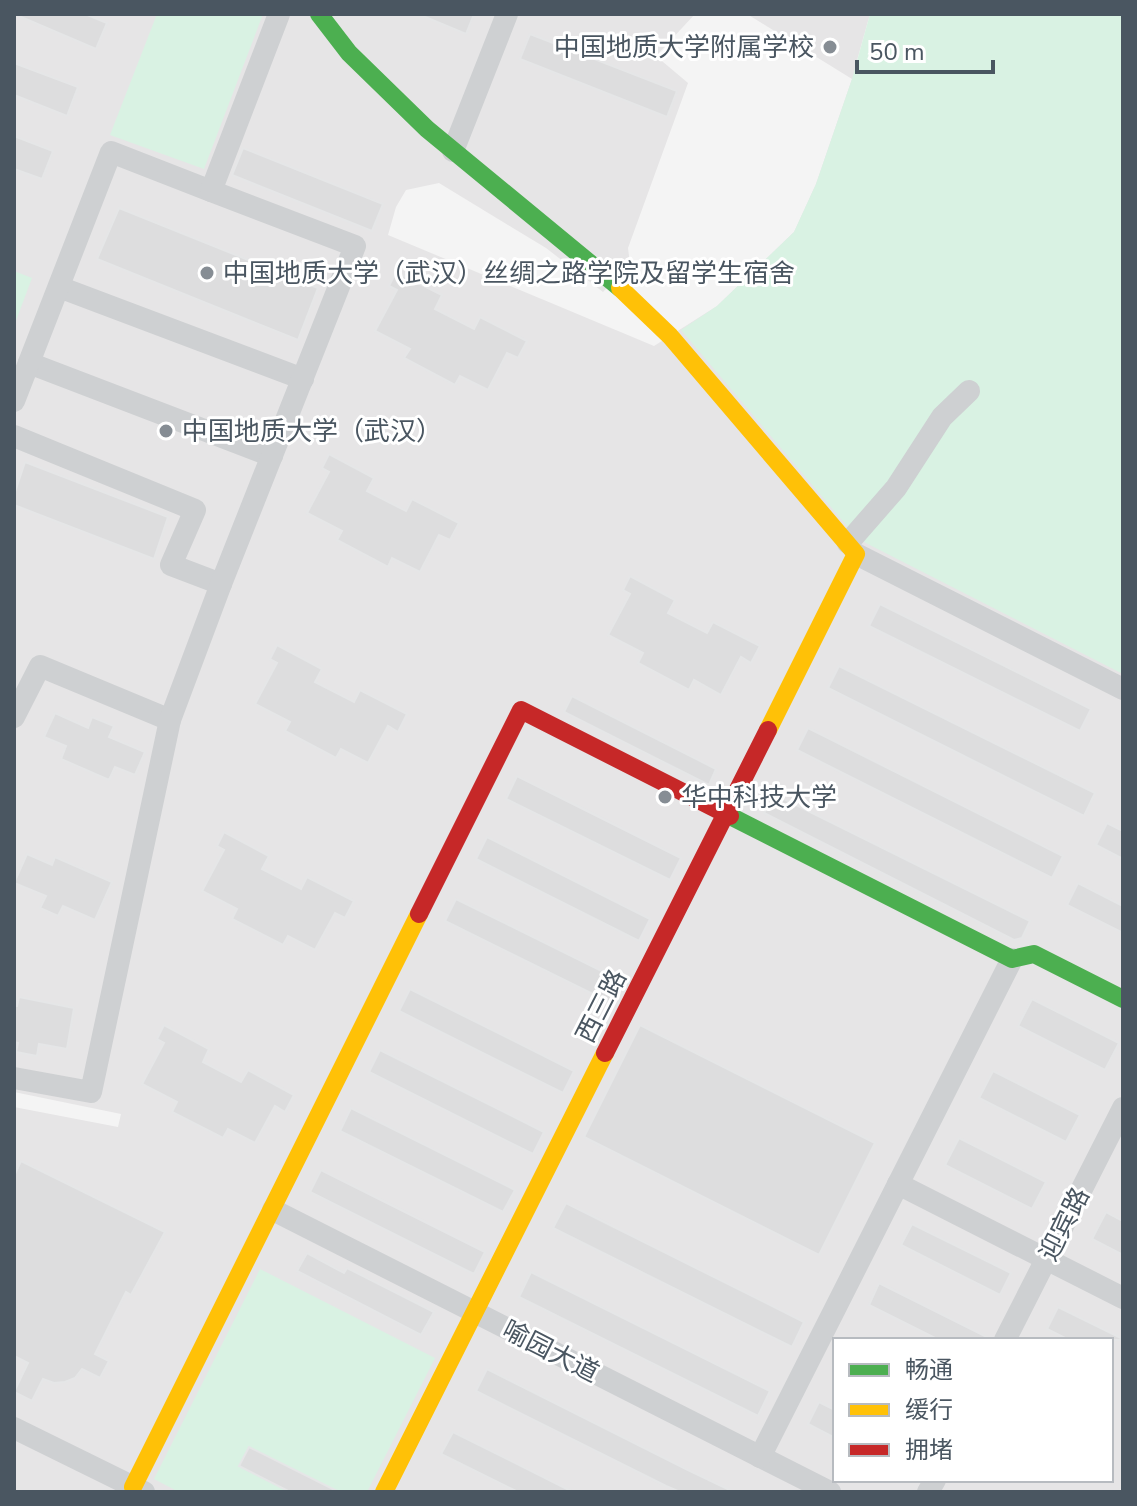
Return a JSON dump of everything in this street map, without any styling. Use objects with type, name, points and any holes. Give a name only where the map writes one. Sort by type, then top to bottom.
[{"type":"street","points":[[211,191],[279,14]]},
{"type":"street","points":[[319,14],[349,53],[453,151],[615,283],[670,336],[852,548],[1123,689]]},
{"type":"street","points":[[453,151],[507,14]]},
{"type":"street","points":[[14,401],[111,152],[355,246],[170,720],[91,1092],[14,1078]]},
{"type":"street","points":[[59,287],[303,379]]},
{"type":"street","points":[[29,363],[272,456]]},
{"type":"street","points":[[852,548],[942,417],[969,391]]},
{"type":"street","points":[[14,436],[195,510],[171,565],[221,584]]},
{"type":"street","name":"西三路","points":[[384,1492],[727,815],[852,548]]},
{"type":"street","points":[[14,717],[40,666],[170,720]]},
{"type":"street","points":[[14,1428],[138,1489],[521,710],[1012,959],[1034,954],[1123,999]]},
{"type":"street","points":[[760,1457],[1012,959]]},
{"type":"street","name":"迎宾路","points":[[1006,1338],[1123,1108]]},
{"type":"street","points":[[898,1184],[1123,1298]]},
{"type":"street","name":"喻园大道","points":[[273,1210],[830,1492]]},
{"type":"shaded area","name":"华中科技大学","points":[[14,14],[695,14],[656,56],[688,83],[628,248],[630,264],[603,292],[546,248],[439,183],[406,190],[396,207],[388,235],[654,346],[717,306],[794,232],[816,184],[852,79],[747,14],[870,14],[856,64],[1123,14],[1123,1492],[14,1492],[14,1107],[118,1127],[121,1114],[14,1092]]},
{"type":"green space","points":[[157,14],[263,14],[204,169],[110,135]]},
{"type":"green space","points":[[870,14],[1123,14],[1123,674],[858,539],[681,330],[717,306],[794,232],[816,184],[852,79]]},
{"type":"green space","points":[[14,271],[32,278],[14,326]]},
{"type":"green space","points":[[260,1269],[435,1358],[367,1492],[179,1492],[154,1479]]},
{"type":"building","points":[[14,14],[85,14],[107,23],[96,49]]},
{"type":"building","points":[[418,14],[474,14],[466,34]]},
{"type":"building","points":[[530,34],[677,91],[667,117],[520,59]]},
{"type":"building","points":[[14,63],[78,87],[67,116],[14,95]]},
{"type":"building","points":[[14,136],[53,151],[42,179],[14,169]]},
{"type":"building","points":[[243,148],[383,204],[372,231],[232,175]]},
{"type":"building","name":"中国地质大学（武汉）丝绸之路学院及留学生宿舍","points":[[119,208],[318,288],[298,340],[97,259]]},
{"type":"building","points":[[396,272],[442,295],[435,309],[474,329],[480,317],[527,341],[518,358],[507,353],[488,390],[460,376],[455,385],[404,358],[410,349],[375,331],[397,290],[389,286]]},
{"type":"building","points":[[329,454],[374,478],[367,491],[406,511],[412,499],[459,523],[450,540],[439,535],[420,572],[392,558],[388,567],[337,540],[342,531],[307,513],[329,472],[322,468]]},
{"type":"building","points":[[25,462],[168,517],[154,559],[14,505],[14,495]]},
{"type":"building","points":[[630,576],[675,600],[668,613],[707,633],[713,622],[760,646],[751,663],[741,657],[721,695],[694,680],[689,690],[638,663],[643,653],[608,635],[630,594],[623,590]]},
{"type":"building","points":[[880,604],[1091,709],[1080,731],[869,626]]},
{"type":"building","points":[[277,645],[322,669],[315,682],[354,702],[360,690],[407,714],[398,732],[388,726],[368,763],[341,749],[336,758],[285,731],[290,722],[255,704],[277,663],[270,659]]},
{"type":"building","points":[[839,666],[1095,793],[1084,816],[828,688]]},
{"type":"building","points":[[572,696],[716,769],[709,785],[564,712]]},
{"type":"building","points":[[55,713],[88,728],[92,717],[114,726],[109,737],[145,752],[135,775],[115,767],[109,780],[61,759],[66,746],[44,737]]},
{"type":"building","points":[[808,728],[1063,856],[1052,878],[797,750]]},
{"type":"building","points":[[517,776],[681,858],[670,880],[506,799]]},
{"type":"building","points":[[774,794],[1030,921],[1022,938],[1014,940],[764,813]]},
{"type":"building","points":[[1107,823],[1123,831],[1123,859],[1096,845]]},
{"type":"building","points":[[224,832],[269,856],[262,869],[301,889],[307,877],[354,901],[345,918],[335,913],[315,950],[288,936],[283,945],[232,919],[237,909],[202,891],[224,850],[217,846]]},
{"type":"building","points":[[487,837],[650,919],[639,941],[476,859]]},
{"type":"building","points":[[27,854],[52,865],[55,857],[112,882],[95,920],[63,906],[58,916],[40,908],[46,896],[14,883]]},
{"type":"building","points":[[1078,883],[1123,906],[1123,933],[1067,905]]},
{"type":"building","points":[[456,899],[620,980],[609,1002],[445,921]]},
{"type":"building","points":[[410,989],[574,1071],[563,1093],[399,1011]]},
{"type":"building","points":[[19,997],[74,1008],[67,1049],[39,1044],[37,1056],[16,1052],[14,1006],[17,1006]]},
{"type":"building","points":[[1032,999],[1119,1043],[1105,1070],[1018,1026]]},
{"type":"building","points":[[164,1025],[209,1049],[203,1062],[241,1082],[248,1070],[294,1095],[285,1112],[275,1106],[255,1143],[228,1129],[223,1138],[172,1112],[177,1102],[142,1084],[164,1043],[157,1039]]},
{"type":"building","points":[[640,1025],[875,1143],[819,1255],[584,1137]]},
{"type":"building","points":[[380,1050],[544,1132],[533,1154],[369,1072]]},
{"type":"building","points":[[993,1071],[1080,1115],[1066,1142],[979,1098]]},
{"type":"building","points":[[351,1108],[515,1190],[503,1212],[340,1131]]},
{"type":"building","points":[[959,1138],[1046,1182],[1032,1209],[945,1165]]},
{"type":"building","points":[[21,1161],[165,1232],[131,1295],[126,1292],[95,1354],[109,1361],[100,1378],[82,1369],[75,1378],[65,1382],[54,1383],[43,1379],[32,1401],[14,1392],[28,1363],[14,1356],[14,1176]]},
{"type":"building","points":[[321,1170],[485,1252],[474,1274],[310,1192]]},
{"type":"building","points":[[566,1203],[804,1322],[792,1347],[553,1228]]},
{"type":"building","points":[[1106,1212],[1123,1221],[1123,1255],[1092,1239]]},
{"type":"building","points":[[912,1224],[1011,1273],[1000,1295],[901,1245]]},
{"type":"building","points":[[307,1253],[344,1273],[347,1268],[434,1312],[421,1335],[297,1271]]},
{"type":"building","points":[[531,1272],[770,1391],[758,1416],[519,1297]]},
{"type":"building","points":[[879,1283],[989,1338],[935,1338],[869,1305]]},
{"type":"building","points":[[1058,1307],[1123,1340],[1065,1338],[1047,1329]]},
{"type":"building","points":[[487,1369],[734,1492],[680,1492],[666,1486],[476,1391]]},
{"type":"building","points":[[819,1402],[833,1409],[833,1437],[808,1424]]},
{"type":"building","points":[[453,1432],[573,1492],[518,1492],[441,1454]]},
{"type":"building","points":[[249,1447],[339,1492],[290,1492],[239,1466]]},
{"type":"traffic: fast","points":[[319,14],[349,53],[427,129],[620,288]]},
{"type":"traffic: fast","points":[[730,816],[1012,959],[1034,954],[1123,999]]},
{"type":"traffic: slow","points":[[620,288],[670,336],[856,554],[768,730]]},
{"type":"traffic: slow","points":[[133,1487],[419,914]]},
{"type":"traffic: slow","points":[[384,1492],[605,1053]]},
{"type":"traffic: jam","points":[[419,914],[521,710],[730,816]]},
{"type":"traffic: jam","points":[[605,1053],[768,730]]},
{"type":"place","name":"中国地质大学附属学校","points":[[830,47]]},
{"type":"place","name":"中国地质大学（武汉）丝绸之路学院及留学生宿舍","points":[[207,273]]},
{"type":"place","name":"中国地质大学（武汉）","points":[[166,431]]},
{"type":"place","name":"华中科技大学","points":[[665,797]]}]
